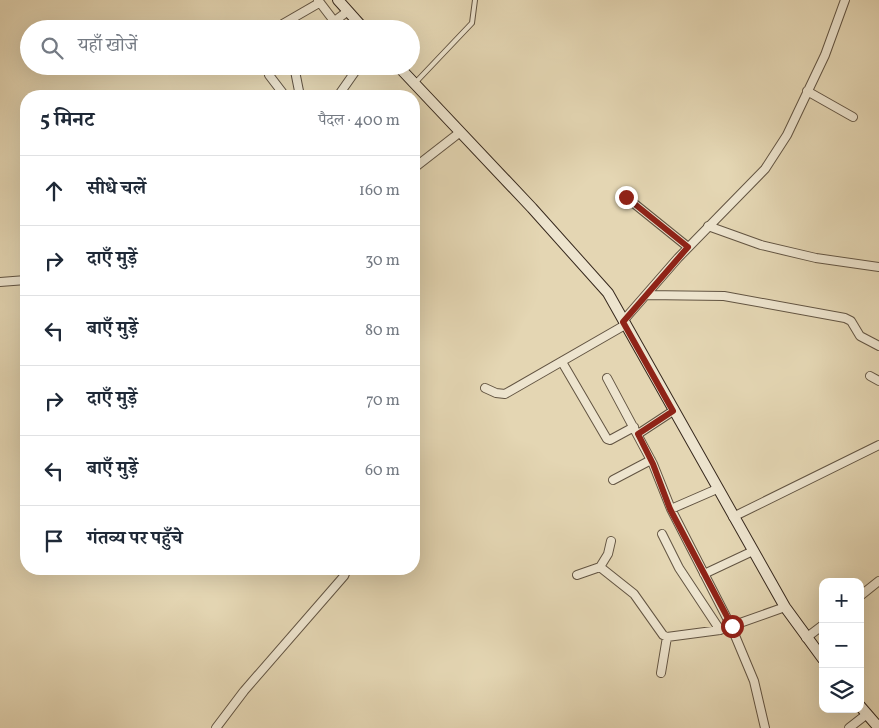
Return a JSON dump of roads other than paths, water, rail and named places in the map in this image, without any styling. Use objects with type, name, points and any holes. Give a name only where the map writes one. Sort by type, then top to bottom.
[{"type":"main road","points":[[338,0],[356,20]]},
{"type":"main road","points":[[406,75],[420,90]]},
{"type":"main road","points":[[420,91],[590,271],[608,293],[785,607],[819,654]]},
{"type":"main road","points":[[864,711],[878,728]]},
{"type":"street","points":[[485,388],[496,393],[505,394],[562,362],[624,323],[688,247],[764,169],[776,153],[825,54],[845,0]]},
{"type":"street","points":[[289,20],[318,2],[333,20]]},
{"type":"street","points":[[335,20],[348,11]]},
{"type":"street","points":[[269,75],[280,90]]},
{"type":"street","points":[[296,75],[299,90]]},
{"type":"street","points":[[342,90],[352,75]]},
{"type":"street","points":[[807,91],[853,117]]},
{"type":"street","points":[[420,163],[459,133]]},
{"type":"street","points":[[626,197],[688,247]]},
{"type":"street","points":[[708,226],[761,245],[816,258],[879,267]]},
{"type":"street","points":[[0,282],[20,280]]},
{"type":"street","points":[[646,295],[724,296],[845,318],[851,321],[860,336],[879,346]]},
{"type":"street","points":[[562,362],[607,439],[610,440],[636,431],[673,411]]},
{"type":"street","points":[[870,376],[879,381]]},
{"type":"street","points":[[607,378],[651,460],[670,509],[732,626],[754,681],[765,728]]},
{"type":"street","points":[[733,517],[879,445]]},
{"type":"street","points":[[613,480],[651,460]]},
{"type":"street","points":[[670,509],[717,489]]},
{"type":"street","points":[[662,534],[679,568],[720,630]]},
{"type":"street","points":[[577,575],[600,567],[608,554],[611,541]]},
{"type":"street","points":[[704,574],[753,551]]},
{"type":"street","points":[[600,567],[634,594],[663,635],[667,637],[720,630],[785,607]]},
{"type":"street","points":[[216,728],[244,691],[344,575]]},
{"type":"street","points":[[864,593],[879,581]]},
{"type":"street","points":[[806,638],[819,628]]},
{"type":"street","points":[[661,672],[667,637]]},
{"type":"street","points":[[849,728],[861,713]]},
{"type":"lane","points":[[414,84],[472,23],[475,0]]}]
